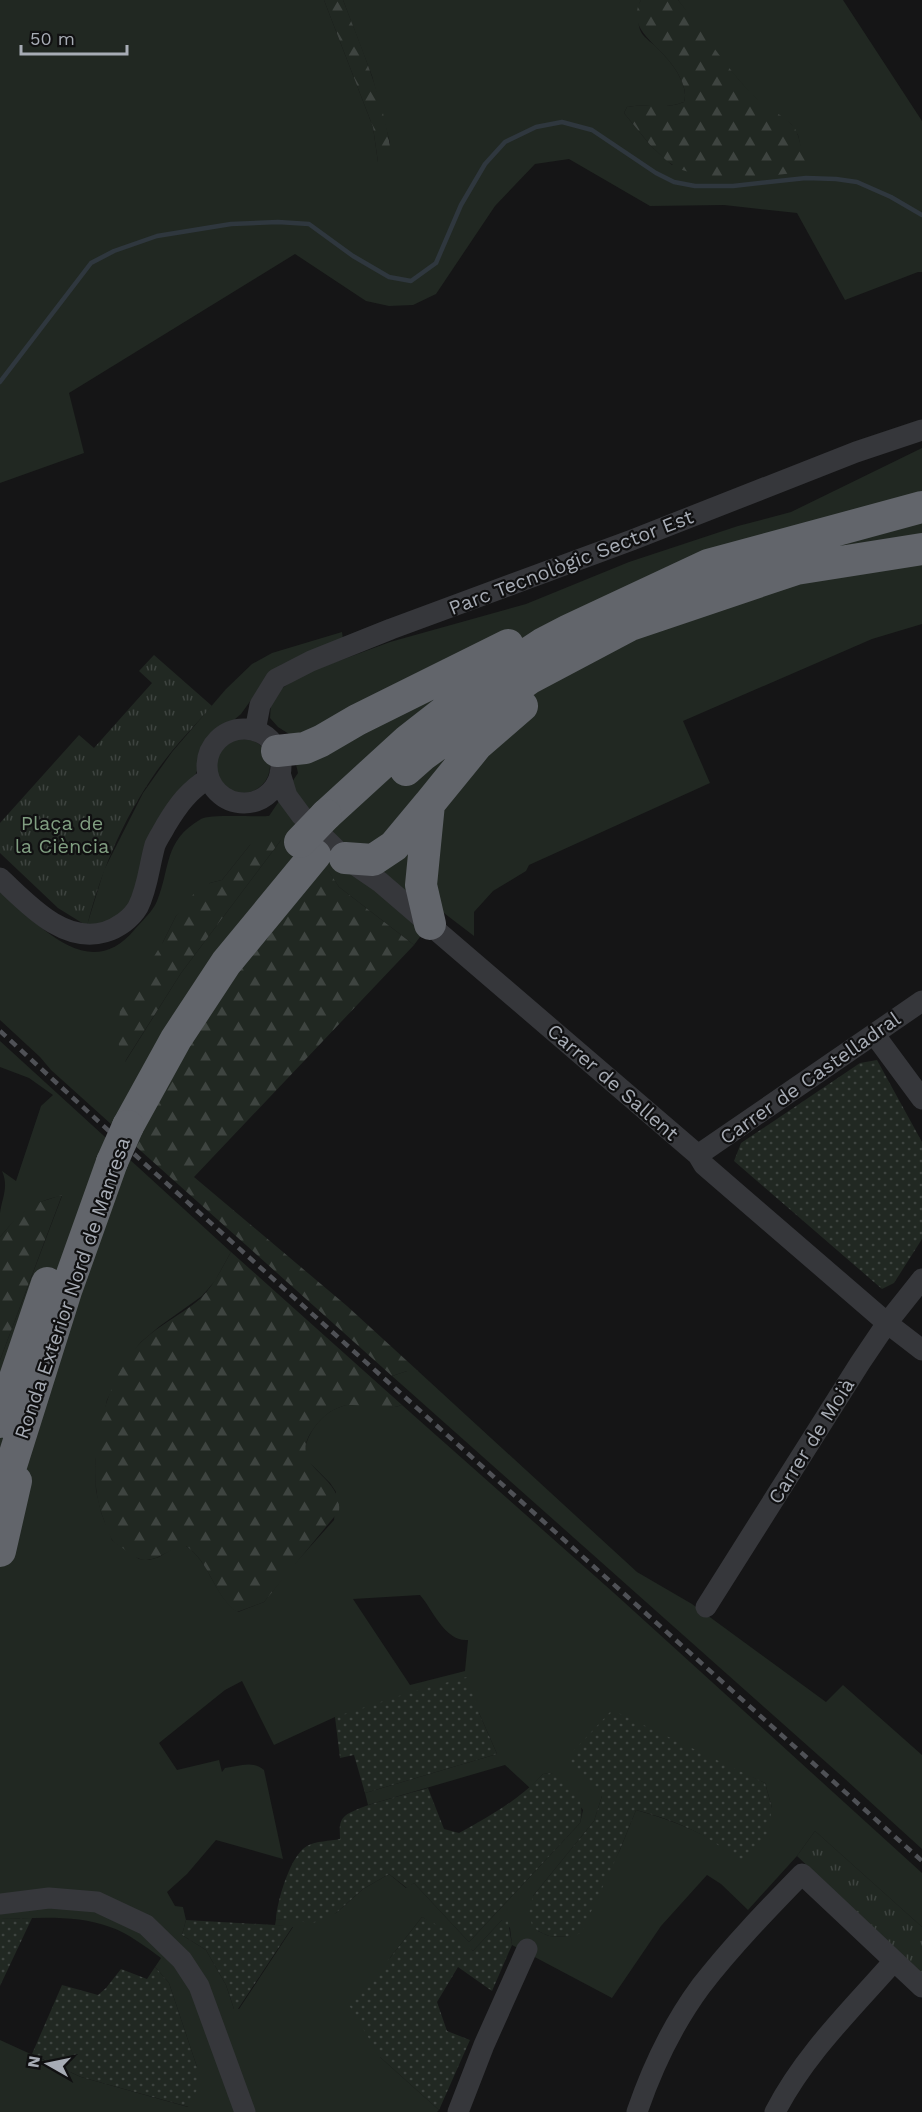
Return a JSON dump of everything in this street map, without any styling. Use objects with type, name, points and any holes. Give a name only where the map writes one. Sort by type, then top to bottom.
[{"type":"highway","name":"Ronda Exterior Nord de Manresa","points":[[0,1422],[46,1286],[159,1028],[207,954],[321,836],[408,740],[472,690],[512,663],[542,644],[610,609],[708,565],[922,507]]},
{"type":"highway","name":"Ronda Exterior Nord de Manresa","points":[[321,836],[423,755],[530,678],[630,626],[796,569],[922,549]]},
{"type":"highway","points":[[271,752],[305,748],[321,741],[357,720],[637,581],[708,565]]},
{"type":"highway","points":[[321,836],[373,860],[394,846],[477,745],[541,690],[630,626]]},
{"type":"highway","points":[[429,804],[422,885],[430,924]]},
{"type":"highway","name":"Ronda Exterior Nord de Manresa","points":[[0,1501],[66,1291],[104,1154]]},
{"type":"highway","points":[[0,1551],[30,1408]]},
{"type":"street","name":"Parc Tecnològic Sector Est","points":[[271,752],[260,705],[276,679],[391,629],[632,540],[856,452],[922,430]]},
{"type":"street","points":[[242,730],[271,752],[277,783],[270,792],[256,801],[238,802],[225,798],[216,790],[209,778],[208,760],[216,743],[230,732],[242,730]]},
{"type":"street","name":"Carrer de Sallent","points":[[271,752],[287,796],[321,836]]},
{"type":"street","points":[[0,878],[39,914],[58,926],[78,933],[94,935],[115,929],[137,909],[148,879],[156,843],[180,802],[197,785],[209,778]]},
{"type":"street","name":"Carrer de Sallent","points":[[256,801],[278,804],[380,882],[698,1155],[704,1165],[887,1323],[922,1350]]},
{"type":"street","name":"Carrer de Castelladral","points":[[698,1155],[922,1001]]},
{"type":"street","points":[[874,1034],[922,1100]]},
{"type":"street","name":"Carrer de Moià","points":[[706,1607],[887,1323],[922,1279]]},
{"type":"street","points":[[637,2112],[665,2044],[700,1988],[744,1934],[802,1874],[922,1988]]},
{"type":"street","points":[[0,1904],[49,1898],[97,1902],[146,1925],[182,1960],[199,1986],[245,2112]]},
{"type":"street","points":[[458,2112],[484,2045],[527,1949]]},
{"type":"street","points":[[775,2112],[797,2074],[826,2036],[894,1961]]},
{"type":"green space","points":[[0,0],[324,0],[373,127],[378,162],[390,143],[372,76],[343,0],[641,0],[638,16],[641,32],[673,66],[682,81],[684,102],[663,106],[627,107],[624,113],[651,146],[672,165],[804,155],[798,135],[791,124],[750,93],[725,64],[678,0],[843,0],[922,121],[922,272],[845,300],[797,213],[724,205],[650,206],[569,159],[535,164],[495,206],[436,294],[413,305],[389,306],[366,301],[295,254],[69,393],[84,453],[0,483]]},
{"type":"green space","points":[[324,0],[343,0],[380,101],[392,163],[378,162],[373,127]]},
{"type":"green space","points":[[641,0],[678,0],[740,81],[755,97],[794,127],[809,160],[794,173],[747,178],[702,176],[679,169],[651,146],[624,113],[627,107],[677,104],[684,102],[685,95],[682,81],[673,66],[648,38],[637,21]]},
{"type":"green space","points":[[922,448],[922,624],[872,639],[683,721],[710,783],[529,865],[526,871],[493,891],[474,912],[474,936],[440,910],[414,945],[339,887],[324,865],[132,1143],[51,1070],[0,1020],[0,890],[30,918],[64,943],[82,950],[100,952],[118,945],[155,905],[170,855],[180,836],[189,827],[205,817],[269,816],[298,773],[289,734],[270,718],[271,702],[279,690],[306,673],[390,642],[526,604],[629,562],[738,526],[791,512]],"holes":[[[281,840],[181,973],[125,1062],[163,942],[176,916],[210,883],[222,880],[250,845]]]},
{"type":"green space","points":[[342,632],[343,639],[281,665],[241,714],[222,725],[209,737],[195,776],[126,910],[106,923],[87,925],[104,870],[143,793],[172,752],[226,689],[252,664],[272,653]]},
{"type":"green space","name":"Plaça de la Ciència","points":[[154,655],[212,706],[157,770],[131,812],[101,879],[87,926],[58,908],[0,853],[0,823],[79,735],[94,748],[152,683],[139,671]]},
{"type":"green space","points":[[238,739],[248,739],[258,743],[266,751],[270,766],[266,781],[258,789],[248,793],[238,793],[228,789],[220,781],[216,771],[216,761],[220,751],[228,743]]},
{"type":"green space","points":[[269,834],[281,840],[181,973],[124,1063],[117,1038],[120,1011],[163,942],[176,916],[196,891],[210,883],[222,880],[250,845],[262,835]]},
{"type":"green space","points":[[324,864],[339,887],[414,945],[194,1177],[347,1306],[418,1371],[407,1371],[392,1376],[132,1143],[222,991]]},
{"type":"green space","points":[[0,1041],[231,1252],[215,1281],[202,1296],[141,1342],[130,1356],[107,1400],[95,1464],[96,1490],[101,1512],[112,1540],[139,1559],[149,1560],[177,1546],[186,1546],[201,1561],[223,1597],[238,1612],[264,1602],[334,1520],[336,1492],[308,1461],[304,1452],[315,1426],[328,1413],[345,1405],[389,1407],[402,1405],[614,1593],[922,1873],[922,1927],[815,1831],[797,1856],[748,1910],[721,1884],[707,1875],[661,1926],[612,1998],[512,1945],[510,1928],[502,1920],[473,1951],[422,1917],[390,1958],[380,2057],[439,2110],[437,2112],[0,2112],[0,2040],[81,2077],[188,2107],[197,2089],[197,2067],[169,1983],[155,1967],[161,1958],[123,1933],[97,1923],[70,1918],[0,1919],[0,1360],[62,1196],[34,1205],[13,1222],[0,1237],[0,1213],[5,1187],[2,1171],[16,1181],[41,1106],[53,1095],[29,1078],[0,1067]],"holes":[[[420,1595],[446,1631],[460,1639],[468,1640],[465,1671],[410,1685],[353,1599]],[[242,1681],[274,1745],[335,1717],[479,1713],[497,1754],[365,1793],[368,1805],[505,1765],[530,1788],[543,1774],[553,1773],[583,1810],[580,1823],[469,1942],[414,1883],[406,1888],[389,1874],[363,1889],[336,1913],[291,1920],[276,1919],[275,1925],[293,1927],[239,2009],[234,2009],[226,1985],[206,1950],[182,1935],[186,1920],[183,1907],[175,1906],[167,1892],[187,1874],[216,1840],[283,1859],[264,1770],[255,1765],[245,1764],[225,1768],[222,1772],[219,1760],[177,1770],[159,1743],[225,1690]],[[719,1763],[765,1783],[772,1808],[712,1840],[675,1823],[636,1810],[619,1852],[570,1937],[549,1936],[538,1931],[533,1896],[594,1821],[602,1796]]]},
{"type":"green space","points":[[877,1060],[922,1142],[922,1239],[894,1283],[882,1289],[734,1161],[741,1143],[860,1063]]},
{"type":"green space","points":[[62,1195],[0,1360],[0,1237],[17,1217],[34,1204]]},
{"type":"green space","points":[[231,1252],[402,1405],[385,1408],[343,1406],[330,1412],[317,1424],[307,1441],[306,1452],[310,1462],[333,1488],[338,1498],[339,1511],[264,1602],[237,1612],[222,1597],[201,1561],[186,1546],[146,1560],[134,1556],[113,1541],[98,1501],[95,1480],[98,1435],[110,1392],[119,1372],[130,1355],[146,1338],[206,1293]]},
{"type":"green space","points":[[407,1371],[418,1371],[637,1572],[692,1604],[826,1702],[843,1685],[922,1755],[922,1849],[392,1376]]},
{"type":"green space","points":[[467,1677],[479,1713],[497,1754],[365,1793],[354,1755],[340,1758],[335,1717],[411,1692]]},
{"type":"green space","points":[[612,1710],[765,1783],[772,1808],[766,1841],[742,1864],[718,1845],[693,1830],[636,1810],[581,1933],[570,1937],[549,1936],[532,1925],[529,1913],[533,1896],[594,1821],[602,1796],[564,1761]]},
{"type":"green space","points":[[557,1773],[580,1801],[580,1823],[469,1942],[414,1883],[407,1888],[389,1874],[363,1889],[336,1913],[324,1919],[313,1923],[276,1919],[282,1890],[296,1858],[311,1844],[340,1839],[341,1821],[351,1812],[428,1788],[444,1829],[459,1833],[514,1800],[543,1774]]},
{"type":"green space","points":[[815,1831],[922,1927],[922,1974],[797,1856]]},
{"type":"green space","points":[[422,1917],[454,1934],[473,1951],[502,1920],[508,1921],[512,1945],[492,1991],[458,1967],[437,2002],[447,2031],[470,2040],[439,2110],[380,2057],[349,2005]]},
{"type":"green space","points":[[32,1918],[0,1986],[0,1919]]},
{"type":"green space","points":[[186,1920],[293,1926],[238,2009],[234,2009],[226,1985],[206,1950],[182,1935]]},
{"type":"green space","points":[[155,1967],[169,1983],[197,2067],[197,2090],[189,2107],[81,2077],[32,2054],[62,1985],[98,1995],[121,1969],[147,1979]]},
{"type":"waterway","points":[[0,382],[91,263],[114,251],[157,236],[231,224],[278,222],[309,224],[353,256],[389,277],[411,281],[436,263],[461,205],[485,164],[505,142],[536,127],[562,122],[592,130],[656,173],[674,182],[695,186],[733,186],[806,178],[836,179],[857,182],[891,197],[922,215]]},
{"type":"railway","points":[[0,1031],[145,1164],[922,1861]]}]
